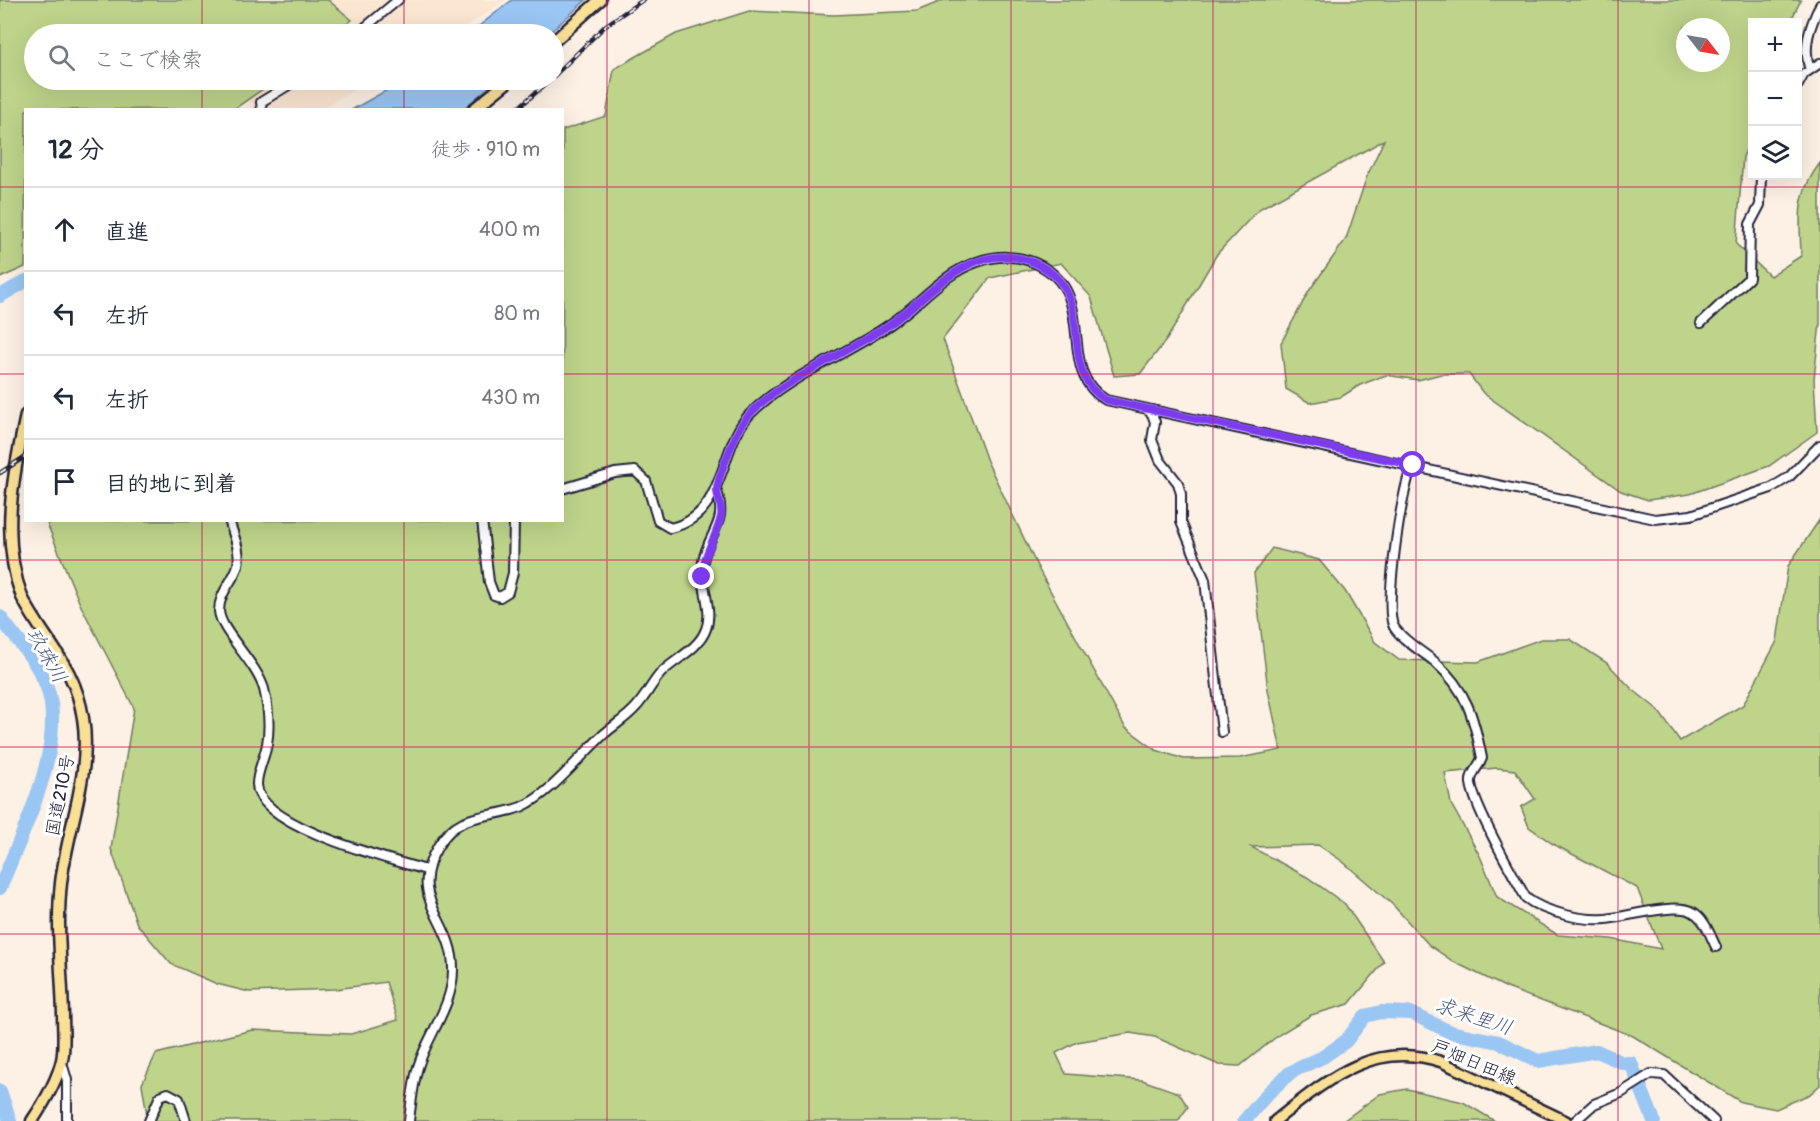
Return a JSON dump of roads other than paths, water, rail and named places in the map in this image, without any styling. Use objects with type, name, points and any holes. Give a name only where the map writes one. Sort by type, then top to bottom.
[{"type":"highway","points":[[564,33],[600,0]]},
{"type":"highway","points":[[475,108],[498,90]]},
{"type":"highway","name":"国道210号","points":[[24,425],[8,496],[8,558],[23,599],[63,660],[77,693],[83,718],[86,752],[61,884],[59,931],[62,1061],[51,1090],[32,1121]]},
{"type":"main road","name":"戸畑日田線","points":[[1275,1121],[1346,1071],[1362,1063],[1395,1054],[1425,1056],[1442,1062],[1564,1121]]},
{"type":"street","points":[[369,24],[398,0]]},
{"type":"street","points":[[1810,70],[1806,46],[1810,28],[1820,5]]},
{"type":"street","points":[[1802,79],[1820,63]]},
{"type":"street","points":[[262,108],[261,102],[281,90]]},
{"type":"street","points":[[1701,323],[1749,278],[1749,224],[1760,205],[1761,180]]},
{"type":"street","points":[[564,488],[615,473],[635,471],[646,481],[658,521],[670,528],[686,522],[695,515],[716,489],[733,439],[751,413],[808,372],[893,322],[943,281],[975,262],[993,257],[1016,257],[1035,263],[1050,272],[1064,288],[1075,312],[1079,367],[1087,384],[1106,400],[1655,519],[1672,519],[1691,515],[1771,488],[1790,477],[1820,445]]},
{"type":"street","points":[[1144,408],[1152,414],[1155,422],[1152,440],[1160,460],[1178,483],[1181,494],[1181,522],[1205,580],[1222,732]]},
{"type":"street","points":[[1413,465],[1407,475],[1396,537],[1389,605],[1391,621],[1394,627],[1436,663],[1464,694],[1482,758],[1471,775],[1471,784],[1478,804],[1526,898],[1535,905],[1597,919],[1672,910],[1691,911],[1701,918],[1716,947]]},
{"type":"street","points":[[409,1121],[418,1067],[445,1008],[454,967],[448,944],[429,897],[425,881],[426,870],[452,826],[465,820],[521,807],[536,798],[605,733],[639,705],[660,674],[693,648],[706,629],[703,562],[721,516],[722,504],[716,489]]},
{"type":"street","points":[[230,522],[239,552],[238,566],[222,594],[219,613],[226,629],[254,665],[266,698],[267,744],[257,785],[263,802],[307,830],[395,863],[426,870]]},
{"type":"street","points":[[482,522],[489,582],[494,595],[500,597],[508,592],[512,580],[514,522]]},
{"type":"street","points":[[62,1061],[67,1080],[67,1121]]},
{"type":"street","points":[[1575,1121],[1594,1104],[1621,1093],[1651,1074],[1664,1075],[1714,1121]]},
{"type":"street","points":[[149,1121],[160,1096],[168,1093],[180,1099],[186,1121]]},
{"type":"water","points":[[512,0],[586,0],[559,24],[482,24]]},
{"type":"water","points":[[387,90],[485,90],[464,108],[355,108]]},
{"type":"waterway","name":"玖珠川","points":[[0,296],[24,282]]},
{"type":"waterway","name":"玖珠川","points":[[0,617],[41,673],[49,694],[52,717],[51,741],[46,767],[29,819],[0,888]]},
{"type":"waterway","name":"求来里川","points":[[1244,1121],[1268,1093],[1291,1072],[1323,1057],[1346,1041],[1365,1016],[1381,1012],[1411,1013],[1450,1032],[1499,1042],[1538,1061],[1597,1051],[1623,1063],[1631,1063],[1654,1121]]},
{"type":"waterway","name":"玖珠川","points":[[0,1091],[10,1121]]},
{"type":"railway","points":[[564,66],[606,25],[643,0]]},
{"type":"railway","points":[[518,108],[539,90]]},
{"type":"railway","points":[[0,473],[24,457]]}]
